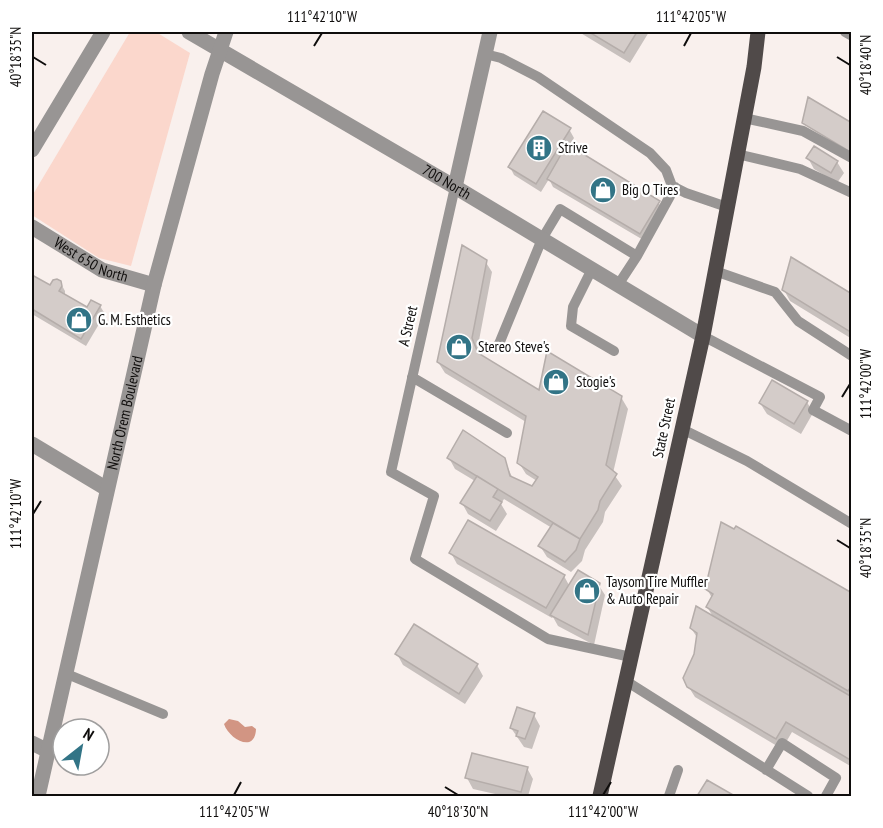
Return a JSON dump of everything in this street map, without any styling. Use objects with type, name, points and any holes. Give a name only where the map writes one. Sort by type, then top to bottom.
[{"type":"main road","name":"State Street","points":[[600,796],[703,336],[754,67],[758,32]]},
{"type":"main road","name":"State Street","points":[[754,67],[768,32]]},
{"type":"street","points":[[32,150],[103,32]]},
{"type":"street","name":"700 North","points":[[189,32],[455,187],[703,336]]},
{"type":"street","name":"North Orem Boulevard","points":[[38,796],[154,285],[226,32]]},
{"type":"street","points":[[455,187],[490,32]]},
{"type":"street","name":"West 650 North","points":[[32,226],[102,270],[154,285]]},
{"type":"street","points":[[32,444],[107,489]]},
{"type":"street","points":[[32,743],[48,752]]},
{"type":"lane","points":[[845,32],[852,36]]},
{"type":"lane","points":[[485,54],[501,58],[538,77],[650,153],[666,170],[672,186],[727,207]]},
{"type":"lane","points":[[744,118],[803,131],[852,158]]},
{"type":"lane","points":[[737,154],[800,170],[852,193]]},
{"type":"lane","name":"A Street","points":[[455,187],[391,472],[434,496],[415,559],[548,639],[631,657]]},
{"type":"lane","points":[[618,285],[637,256],[675,187]]},
{"type":"lane","points":[[499,344],[542,239],[560,209],[637,256]]},
{"type":"lane","points":[[592,269],[573,307],[572,326],[614,351]]},
{"type":"lane","points":[[715,271],[776,292],[798,321],[852,356]]},
{"type":"lane","points":[[703,336],[820,397],[813,410],[852,431]]},
{"type":"lane","points":[[412,377],[507,433]]},
{"type":"lane","points":[[682,429],[747,461],[852,524]]},
{"type":"lane","points":[[67,674],[163,714]]},
{"type":"lane","points":[[626,681],[808,796]]},
{"type":"lane","points":[[766,770],[782,743],[836,778],[826,796]]},
{"type":"lane","points":[[669,796],[678,770]]},
{"type":"shaded area","points":[[130,32],[156,32],[190,53],[131,266],[99,258],[32,215],[32,196]]},
{"type":"shaded area","points":[[229,719],[238,721],[245,727],[252,726],[256,729],[255,737],[247,742],[236,739],[224,724]]},
{"type":"building","points":[[589,32],[637,32],[624,53]]},
{"type":"building","points":[[808,97],[852,123],[852,153],[802,123]]},
{"type":"building","name":"Strive","points":[[543,111],[571,128],[536,184],[508,167]]},
{"type":"building","name":"Big O Tires","points":[[567,144],[660,201],[640,234],[547,179]]},
{"type":"building","points":[[814,146],[838,161],[831,173],[806,158]]},
{"type":"building","points":[[462,245],[487,260],[472,338],[478,353],[539,390],[547,351],[622,396],[606,465],[617,474],[580,539],[447,458],[463,430],[505,458],[510,476],[532,486],[538,477],[517,463],[526,416],[437,362]]},
{"type":"building","points":[[791,257],[852,294],[852,333],[782,290]]},
{"type":"building","points":[[32,275],[50,285],[53,280],[61,281],[62,286],[59,291],[87,307],[91,300],[101,305],[81,339],[32,309]]},
{"type":"building","points":[[772,380],[808,401],[794,424],[759,403]]},
{"type":"building","points":[[477,476],[498,489],[493,497],[502,502],[490,521],[460,503]]},
{"type":"building","points":[[468,520],[565,575],[546,608],[449,553]]},
{"type":"building","points":[[721,522],[734,529],[736,526],[852,593],[852,685],[848,691],[706,607],[713,594],[705,589]]},
{"type":"building","points":[[553,523],[580,539],[576,550],[565,562],[538,546]]},
{"type":"building","points":[[578,570],[600,583],[588,635],[550,615]]},
{"type":"building","points":[[696,606],[852,697],[852,761],[786,722],[776,739],[687,687],[683,678],[694,654],[697,633],[690,628]]},
{"type":"building","points":[[414,624],[478,664],[459,694],[395,654]]},
{"type":"building","points":[[517,707],[535,713],[525,739],[516,736],[518,731],[510,728]]},
{"type":"building","points":[[472,753],[528,767],[521,792],[465,778]]},
{"type":"building","points":[[707,780],[735,796],[697,796]]},
{"type":"place","name":"Strive","points":[[539,148]]},
{"type":"place","name":"Big O Tires","points":[[603,190]]},
{"type":"place","name":"G. M. Esthetics","points":[[79,320]]},
{"type":"place","name":"Stereo Steve's","points":[[459,347]]},
{"type":"place","name":"Stogie's","points":[[556,382]]},
{"type":"place","name":"Taysom Tire Muffler & Auto Repair","points":[[587,591]]}]
